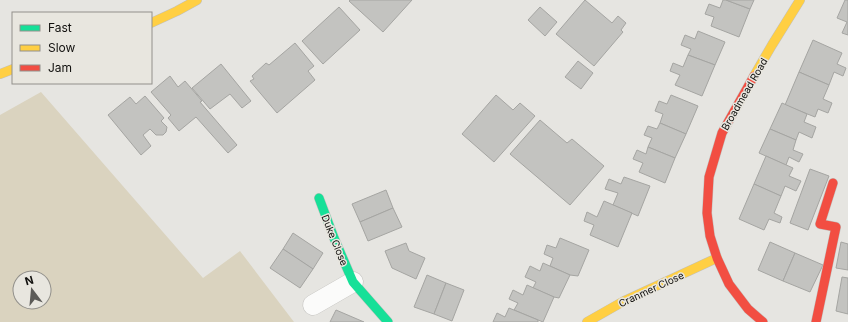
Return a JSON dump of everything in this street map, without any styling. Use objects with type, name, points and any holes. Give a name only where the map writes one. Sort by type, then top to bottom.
[{"type":"street","points":[[152,23],[197,0]]},
{"type":"street","name":"Broadmead Road","points":[[763,322],[748,309],[729,284],[717,258],[710,236],[707,213],[709,177],[722,133],[772,45],[800,0]]},
{"type":"street","points":[[0,73],[12,69]]},
{"type":"street","points":[[816,322],[836,227],[820,224],[833,184]]},
{"type":"street","name":"Duke Close","points":[[318,198],[353,282],[388,322]]},
{"type":"street","name":"Cranmer Close","points":[[587,322],[624,301],[717,258]]},
{"type":"street","points":[[313,305],[353,282]]},
{"type":"shaded area","points":[[41,92],[203,278],[240,251],[294,322],[0,322],[0,115]]},
{"type":"building","points":[[412,0],[383,32],[349,1]]},
{"type":"building","points":[[585,0],[612,23],[618,16],[626,23],[621,30],[623,32],[594,66],[556,34]]},
{"type":"building","points":[[723,0],[750,9],[739,37],[711,26],[714,17],[705,14],[709,4],[720,8]]},
{"type":"building","points":[[726,0],[754,0],[750,9]]},
{"type":"building","points":[[845,0],[848,0],[848,35],[842,33],[847,22],[837,18]]},
{"type":"building","points":[[339,7],[360,30],[323,64],[302,41]]},
{"type":"building","points":[[540,7],[557,22],[545,36],[528,20]]},
{"type":"building","points":[[698,31],[725,42],[715,65],[688,55],[691,49],[681,45],[685,35],[695,39]]},
{"type":"building","points":[[813,40],[842,53],[837,64],[846,68],[843,76],[834,72],[829,85],[799,72]]},
{"type":"building","points":[[295,43],[314,66],[308,71],[315,80],[277,113],[250,81],[254,79],[252,76],[266,63],[269,65]]},
{"type":"building","points":[[688,55],[715,65],[702,96],[675,85],[680,75],[670,71],[673,63],[683,67]]},
{"type":"building","points":[[578,61],[593,73],[581,89],[565,77]]},
{"type":"building","points":[[221,64],[251,101],[242,108],[230,94],[210,109],[192,88]]},
{"type":"building","points":[[799,72],[829,85],[823,99],[832,103],[828,113],[818,109],[815,117],[785,105]]},
{"type":"building","points":[[170,76],[178,87],[185,81],[202,101],[200,102],[237,145],[228,153],[196,117],[179,131],[168,118],[171,115],[151,92]]},
{"type":"building","points":[[496,95],[513,110],[520,103],[535,116],[494,162],[462,134]]},
{"type":"building","points":[[671,95],[698,106],[686,134],[660,123],[663,114],[655,111],[659,101],[667,104]]},
{"type":"building","points":[[145,96],[164,118],[161,121],[167,127],[166,132],[163,135],[156,135],[150,129],[143,135],[151,146],[141,155],[108,115],[130,97],[136,104]]},
{"type":"building","points":[[782,103],[807,114],[804,122],[816,127],[812,138],[799,132],[796,140],[770,129]]},
{"type":"building","points":[[540,120],[567,143],[572,139],[604,166],[570,205],[510,154]]},
{"type":"building","points":[[660,123],[686,134],[675,158],[648,147],[652,138],[644,135],[648,126],[657,129]]},
{"type":"building","points":[[770,129],[796,140],[793,150],[803,154],[799,162],[789,157],[786,165],[759,153]]},
{"type":"building","points":[[648,147],[675,158],[665,183],[639,172],[643,163],[633,159],[637,150],[646,154]]},
{"type":"building","points":[[766,156],[793,168],[789,176],[801,181],[796,191],[785,186],[781,196],[754,184]]},
{"type":"building","points":[[810,169],[829,176],[808,230],[790,223]]},
{"type":"building","points":[[624,177],[650,186],[638,216],[613,205],[618,193],[605,189],[609,179],[621,184]]},
{"type":"building","points":[[754,184],[781,196],[774,213],[782,217],[780,223],[769,219],[764,230],[739,219]]},
{"type":"building","points":[[386,190],[393,208],[360,222],[352,204]]},
{"type":"building","points":[[604,201],[632,213],[618,247],[590,235],[594,225],[584,221],[587,212],[597,217]]},
{"type":"building","points":[[393,208],[402,227],[368,241],[360,222]]},
{"type":"building","points":[[293,233],[323,253],[313,269],[283,249]]},
{"type":"building","points":[[560,238],[589,250],[578,276],[570,275],[550,266],[553,258],[544,254],[547,245],[556,248]]},
{"type":"building","points":[[770,242],[795,253],[783,281],[758,270]]},
{"type":"building","points":[[841,242],[848,244],[848,270],[836,268]]},
{"type":"building","points":[[406,243],[409,251],[425,258],[416,279],[392,268],[385,251]]},
{"type":"building","points":[[283,249],[313,269],[300,288],[270,268]]},
{"type":"building","points":[[795,253],[823,265],[810,292],[783,281]]},
{"type":"building","points":[[543,263],[570,275],[559,298],[533,288],[536,282],[525,277],[530,266],[540,271]]},
{"type":"building","points":[[427,275],[446,283],[434,314],[414,307]]},
{"type":"building","points":[[842,277],[848,278],[848,314],[836,311]]},
{"type":"building","points":[[446,283],[464,290],[452,321],[434,314]]},
{"type":"building","points":[[527,285],[554,297],[543,322],[514,310],[518,303],[509,299],[513,290],[523,295]]},
{"type":"building","points":[[509,308],[538,320],[538,322],[493,322],[497,313],[505,317]]},
{"type":"building","points":[[336,310],[364,322],[330,322]]},
{"type":"traffic: fast","points":[[319,198],[353,282],[388,322]]},
{"type":"traffic: slow","points":[[152,23],[197,0]]},
{"type":"traffic: slow","points":[[754,76],[800,0]]},
{"type":"traffic: slow","points":[[0,74],[12,69]]},
{"type":"traffic: slow","points":[[587,322],[624,301],[717,258]]},
{"type":"traffic: jam","points":[[754,76],[722,133],[709,177],[707,213],[710,236],[717,258],[729,284],[748,309],[763,322]]},
{"type":"traffic: jam","points":[[816,322],[836,227],[820,224],[833,183]]}]
